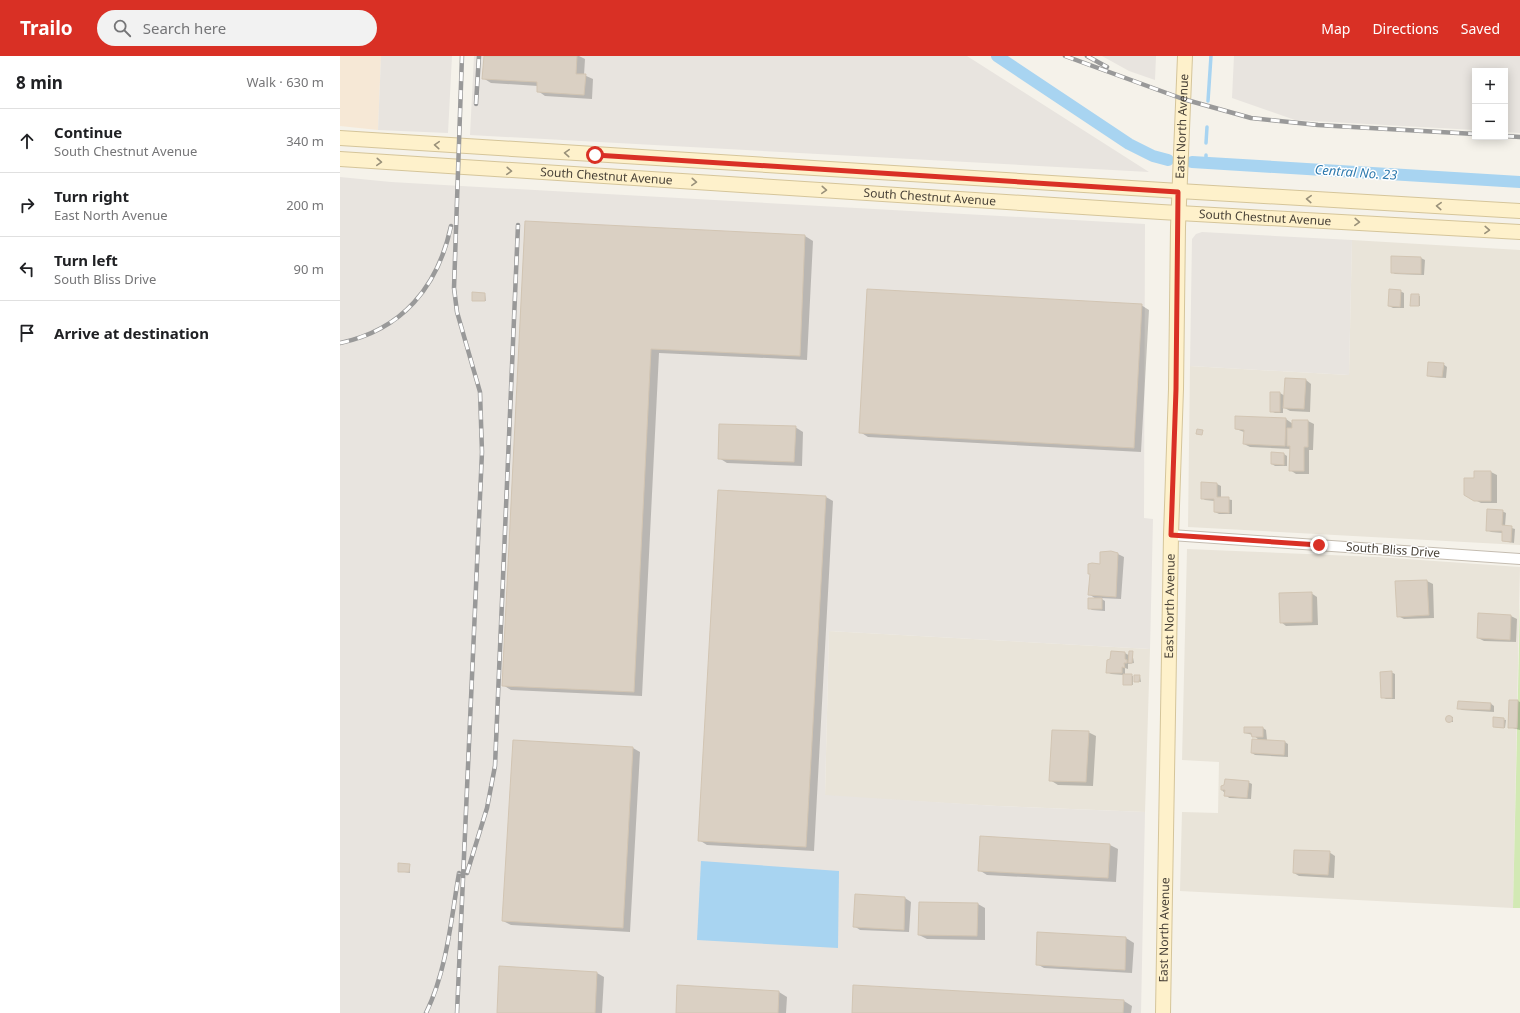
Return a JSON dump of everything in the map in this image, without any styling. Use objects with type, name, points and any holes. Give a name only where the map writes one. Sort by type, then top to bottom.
[{"type":"main road","name":"East North Avenue","points":[[1163,1013],[1171,535],[1176,389],[1178,192],[1185,56]]},
{"type":"main road","name":"South Chestnut Avenue","points":[[340,138],[1178,192],[1520,211]]},
{"type":"main road","name":"South Chestnut Avenue","points":[[340,159],[1520,232]]},
{"type":"street","name":"South Bliss Drive","points":[[1171,535],[1520,559]]},
{"type":"shaded area","points":[[340,56],[381,56],[378,130],[340,126]]},
{"type":"shaded area","points":[[381,56],[452,56],[448,133],[378,130]]},
{"type":"shaded area","points":[[474,56],[967,56],[1149,172],[470,135]]},
{"type":"shaded area","points":[[1102,56],[1156,56],[1155,80],[1129,71]]},
{"type":"shaded area","points":[[1234,56],[1520,56],[1520,133],[1508,132],[1508,68],[1472,68],[1472,130],[1295,120],[1232,98]]},
{"type":"shaded area","points":[[340,177],[391,182],[1145,224],[1144,518],[1153,519],[1150,649],[829,631],[825,795],[997,806],[1145,812],[1141,1013],[340,1013]]},
{"type":"shaded area","points":[[1202,232],[1352,240],[1349,375],[1190,366],[1192,239],[1196,234]]},
{"type":"shaded area","points":[[1352,240],[1520,250],[1520,545],[1188,527],[1190,366],[1349,375]]},
{"type":"shaded area","points":[[1187,549],[1378,557],[1520,567],[1513,908],[1180,891],[1182,812],[1218,813],[1219,762],[1182,760]]},
{"type":"shaded area","points":[[829,631],[1150,649],[1145,812],[997,806],[825,796]]},
{"type":"green space","points":[[1520,603],[1520,908],[1513,908]]},
{"type":"water","points":[[701,861],[839,871],[838,948],[697,940]]},
{"type":"building","points":[[484,56],[577,56],[576,74],[586,74],[584,95],[537,92],[537,82],[482,79]]},
{"type":"building","points":[[525,221],[805,235],[800,356],[651,349],[634,692],[502,686]]},
{"type":"building","points":[[1391,256],[1421,257],[1421,274],[1391,273]]},
{"type":"building","points":[[867,289],[1142,304],[1134,448],[859,433]]},
{"type":"building","points":[[1389,289],[1401,290],[1400,307],[1388,306]]},
{"type":"building","points":[[472,292],[485,293],[485,301],[472,301]]},
{"type":"building","points":[[1411,294],[1419,294],[1419,306],[1410,306]]},
{"type":"building","points":[[1428,362],[1444,363],[1442,377],[1427,376]]},
{"type":"building","points":[[1285,378],[1306,379],[1304,409],[1283,408]]},
{"type":"building","points":[[1270,392],[1280,392],[1280,412],[1270,412]]},
{"type":"building","points":[[1235,416],[1286,418],[1285,446],[1243,444],[1244,430],[1235,429]]},
{"type":"building","points":[[1292,420],[1308,420],[1308,447],[1304,447],[1304,471],[1289,471],[1290,446],[1287,446],[1287,428],[1292,428]]},
{"type":"building","points":[[719,424],[796,426],[794,462],[718,459]]},
{"type":"building","points":[[1197,429],[1203,430],[1202,435],[1196,434]]},
{"type":"building","points":[[1271,452],[1284,453],[1284,465],[1271,464]]},
{"type":"building","points":[[1474,471],[1491,471],[1491,501],[1474,501],[1464,495],[1464,478],[1474,478]]},
{"type":"building","points":[[1201,482],[1217,483],[1217,497],[1229,497],[1229,513],[1214,512],[1214,499],[1201,499]]},
{"type":"building","points":[[718,490],[826,496],[806,847],[698,841]]},
{"type":"building","points":[[1487,509],[1503,510],[1502,525],[1512,526],[1511,542],[1502,541],[1502,531],[1486,531]]},
{"type":"building","points":[[1111,551],[1118,553],[1116,597],[1088,595],[1090,574],[1088,574],[1088,564],[1100,564],[1100,552]]},
{"type":"building","points":[[1427,580],[1429,615],[1397,617],[1395,581]]},
{"type":"building","points":[[1312,592],[1312,622],[1280,623],[1279,593]]},
{"type":"building","points":[[1088,598],[1102,598],[1102,609],[1088,609]]},
{"type":"building","points":[[1478,613],[1511,615],[1510,640],[1477,638]]},
{"type":"building","points":[[1111,651],[1125,652],[1125,659],[1127,660],[1127,663],[1124,663],[1125,668],[1122,667],[1122,673],[1106,673],[1107,660],[1110,659]]},
{"type":"building","points":[[1129,651],[1133,651],[1132,663],[1128,663]]},
{"type":"building","points":[[1392,671],[1392,698],[1381,698],[1380,672]]},
{"type":"building","points":[[1123,674],[1132,674],[1132,685],[1123,685]]},
{"type":"building","points":[[1134,675],[1140,675],[1139,682],[1134,682]]},
{"type":"building","points":[[1509,700],[1518,700],[1517,728],[1508,728]]},
{"type":"building","points":[[1458,701],[1491,703],[1490,710],[1457,709]]},
{"type":"building","points":[[1449,715],[1453,719],[1449,723],[1445,719]]},
{"type":"building","points":[[1493,717],[1504,718],[1504,728],[1493,727]]},
{"type":"building","points":[[1244,727],[1263,727],[1263,737],[1252,737],[1251,733],[1244,733]]},
{"type":"building","points":[[1052,730],[1089,731],[1086,782],[1049,781]]},
{"type":"building","points":[[1252,739],[1285,741],[1284,755],[1251,753]]},
{"type":"building","points":[[513,740],[633,747],[623,928],[502,921]]},
{"type":"building","points":[[1225,779],[1249,781],[1247,798],[1224,796],[1225,790],[1221,790],[1221,786],[1224,785]]},
{"type":"building","points":[[980,836],[1110,844],[1108,878],[978,871]]},
{"type":"building","points":[[1294,850],[1330,851],[1328,875],[1293,873]]},
{"type":"building","points":[[398,863],[410,864],[409,872],[398,872]]},
{"type":"building","points":[[855,894],[905,897],[904,930],[853,927]]},
{"type":"building","points":[[919,902],[978,903],[977,936],[918,935]]},
{"type":"building","points":[[1037,932],[1126,937],[1125,970],[1036,965]]},
{"type":"building","points":[[499,966],[597,972],[595,1013],[497,1013]]},
{"type":"building","points":[[677,985],[779,991],[778,1013],[676,1013]]},
{"type":"building","points":[[853,985],[1124,1000],[1123,1013],[852,1013]]},
{"type":"waterway","name":"Central No. 23","points":[[997,56],[1129,144],[1153,156],[1168,160]]},
{"type":"waterway","points":[[1208,101],[1211,56]]},
{"type":"waterway","points":[[1206,143],[1207,127]]},
{"type":"waterway","name":"Central No. 23","points":[[1206,155],[1206,163]]},
{"type":"waterway","name":"Central No. 23","points":[[1192,162],[1520,182]]},
{"type":"railway","points":[[457,1013],[482,452],[480,392],[457,312],[454,288],[462,56]]},
{"type":"railway","points":[[476,104],[479,56]]},
{"type":"railway","points":[[1065,56],[1183,99],[1251,118],[1318,125],[1472,134]]},
{"type":"railway","points":[[1087,56],[1107,67]]},
{"type":"railway","points":[[1508,136],[1520,137]]},
{"type":"railway","points":[[467,873],[487,808],[495,766],[518,225]]},
{"type":"railway","points":[[340,343],[362,337],[382,328],[399,316],[414,302],[427,286],[437,268],[445,248],[451,226]]},
{"type":"railway","points":[[426,1013],[433,997],[444,962],[459,873]]},
{"type":"route","points":[[595,155],[1178,192],[1176,389],[1171,535],[1319,545]]}]
